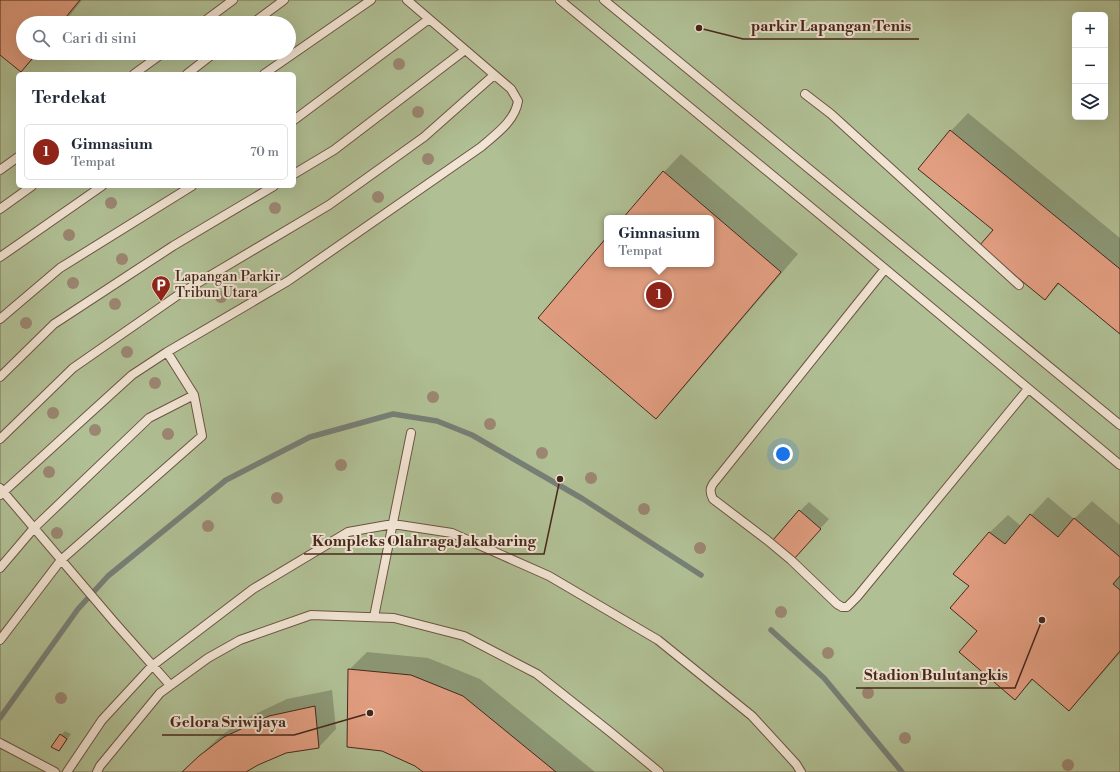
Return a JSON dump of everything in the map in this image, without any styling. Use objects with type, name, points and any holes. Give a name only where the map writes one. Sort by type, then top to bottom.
[{"type":"lane","points":[[211,16],[233,0]]},
{"type":"lane","points":[[263,16],[284,0]]},
{"type":"lane","points":[[296,52],[371,0]]},
{"type":"lane","points":[[170,685],[1,491],[132,375],[167,352],[288,281],[481,147],[510,121],[517,109],[518,101],[511,89],[407,0]]},
{"type":"lane","points":[[560,0],[1120,465]]},
{"type":"lane","points":[[604,0],[1120,425]]},
{"type":"lane","points":[[296,119],[429,19]]},
{"type":"lane","points":[[296,173],[334,150],[465,50]]},
{"type":"lane","points":[[137,72],[153,60]]},
{"type":"lane","points":[[190,72],[205,60]]},
{"type":"lane","points":[[267,72],[284,60]]},
{"type":"lane","points":[[0,439],[73,368],[181,294],[329,205],[424,136],[494,75]]},
{"type":"lane","points":[[805,94],[831,114],[1019,284]]},
{"type":"lane","points":[[0,170],[16,158]]},
{"type":"lane","points":[[0,209],[29,188]]},
{"type":"lane","points":[[0,257],[99,188]]},
{"type":"lane","points":[[0,319],[60,268],[189,188]]},
{"type":"lane","points":[[0,377],[54,324],[173,246],[271,188]]},
{"type":"lane","points":[[885,269],[711,486],[710,492],[713,499],[791,560],[837,604],[842,607],[847,607],[857,597],[1028,389]]},
{"type":"lane","points":[[0,640],[61,560],[202,436],[194,395],[167,352]]},
{"type":"lane","points":[[0,568],[34,528],[149,418],[194,395]]},
{"type":"lane","points":[[374,617],[411,433]]},
{"type":"lane","points":[[67,772],[102,720],[152,666],[252,590],[348,532],[393,524],[452,533],[549,576],[658,640],[752,716],[796,764],[801,772]]},
{"type":"lane","points":[[97,772],[100,766],[160,692],[208,658],[240,640],[311,615],[394,618],[464,636],[537,674],[659,772]]},
{"type":"lane","points":[[0,743],[54,772]]},
{"type":"green space","points":[[0,0],[1120,0],[1120,772],[0,772]]},
{"type":"building","points":[[0,0],[80,0],[67,16],[16,16],[16,60],[31,60],[21,72],[0,55]]},
{"type":"building","points":[[950,130],[1120,269],[1120,334],[1058,283],[1045,300],[979,246],[993,230],[918,169]]},
{"type":"building","points":[[663,171],[781,272],[656,419],[538,318],[604,241],[604,267],[714,267],[714,215],[626,215]]},
{"type":"building","points":[[799,510],[821,529],[794,559],[773,540]]},
{"type":"building","points":[[1030,514],[1058,537],[1074,518],[1120,557],[1120,576],[1113,584],[1120,590],[1120,651],[1069,711],[1032,679],[1015,700],[959,652],[977,631],[950,608],[969,586],[953,574],[989,532],[1005,544]]},
{"type":"building","points":[[348,669],[411,675],[463,696],[556,772],[423,772],[415,766],[382,751],[347,747]]},
{"type":"building","points":[[315,706],[319,748],[286,753],[246,772],[182,772],[199,756],[224,737],[269,716]]},
{"type":"building","points":[[60,734],[67,739],[59,751],[51,747]]},
{"type":"waterway","points":[[0,718],[78,609],[108,576],[226,480],[310,437],[393,414],[437,421],[472,435],[583,499],[701,575]]},
{"type":"waterway","points":[[771,630],[824,678],[902,772]]},
{"type":"place","name":"parkir Lapangan Tenis","points":[[699,28]]},
{"type":"place","name":"Gimnasium","points":[[659,295]]},
{"type":"place","name":"Lapangan Parkir Tribun Utara","points":[[161,302]]},
{"type":"place","name":"Kompleks Olahraga Jakabaring","points":[[560,479]]},
{"type":"place","name":"Stadion Bulutangkis","points":[[1042,620]]},
{"type":"place","name":"Gelora Sriwijaya","points":[[370,713]]}]
